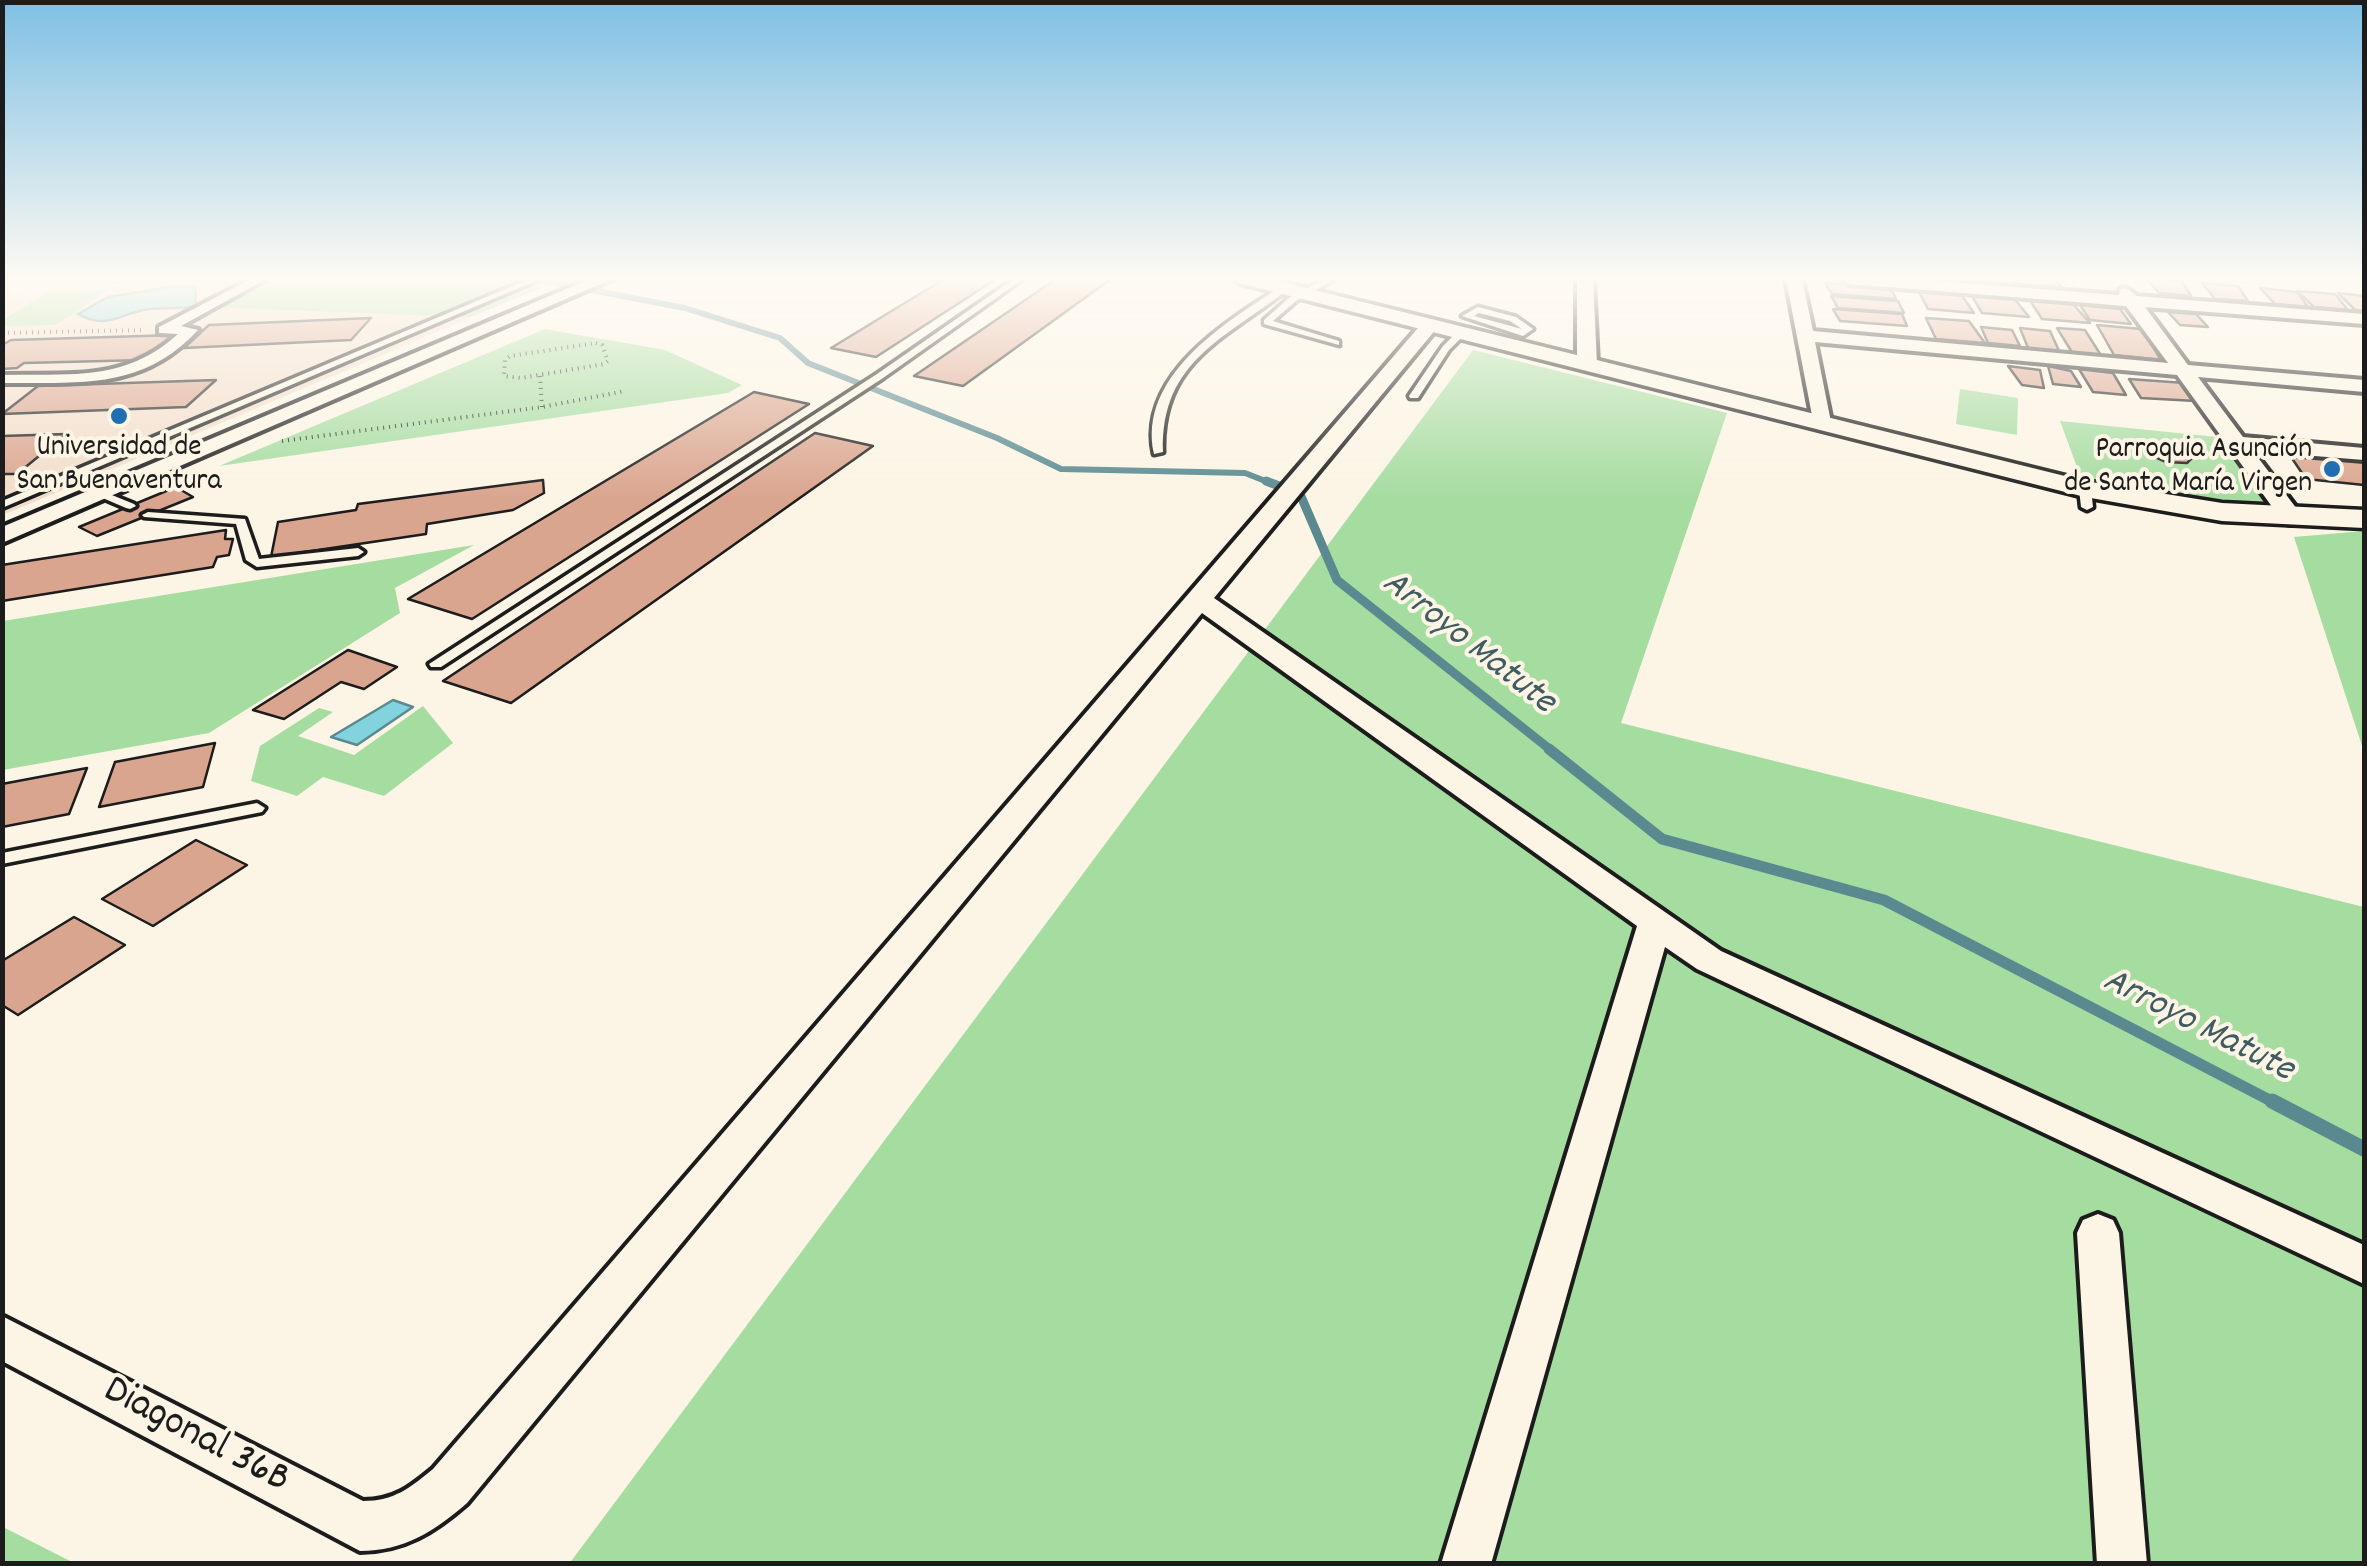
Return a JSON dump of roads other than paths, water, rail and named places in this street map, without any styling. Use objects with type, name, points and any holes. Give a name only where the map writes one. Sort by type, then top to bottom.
[{"type":"street","points":[[2,379],[99,376],[133,369],[165,352]]},
{"type":"street","points":[[2,536],[435,352]]},
{"type":"street","points":[[1407,352],[1200,600],[1708,960],[2364,1264]]},
{"type":"street","points":[[1554,352],[1821,422],[1851,437],[2086,498],[2291,517],[2364,518]]},
{"type":"street","points":[[1588,352],[1588,364]]},
{"type":"street","points":[[1808,352],[1821,422]]},
{"type":"street","points":[[1989,352],[2364,386]]},
{"type":"street","points":[[2170,352],[2291,517]]},
{"type":"street","points":[[2237,442],[2364,454]]},
{"type":"street","name":"Diagonal 36B","points":[[2,1337],[360,1526],[390,1528],[422,1511],[450,1486],[1200,600]]},
{"type":"street","points":[[1466,1564],[1655,924]]},
{"type":"street","points":[[2098,1234],[2122,1564]]},
{"type":"lane","points":[[2,505],[363,352]]},
{"type":"lane","points":[[436,664],[914,352]]},
{"type":"lane","points":[[1158,452],[1156,439],[1168,396],[1198,352]]},
{"type":"lane","points":[[1414,396],[1443,352]]},
{"type":"lane","points":[[102,494],[130,506]]},
{"type":"lane","points":[[148,516],[241,521],[252,560],[258,563],[358,552]]},
{"type":"lane","points":[[2,860],[257,808]]},
{"type":"water","points":[[393,700],[413,707],[357,745],[331,737]]},
{"type":"waterway","name":"Arroyo Matute","points":[[796,352],[808,363],[997,438],[1061,469],[1245,473],[1273,484]]},
{"type":"waterway","name":"Arroyo Matute","points":[[1266,481],[1300,494],[1337,580],[1552,751]]},
{"type":"waterway","name":"Arroyo Matute","points":[[1549,749],[1662,839],[1884,900],[2277,1104]]},
{"type":"waterway","name":"Arroyo Matute","points":[[2272,1101],[2364,1149]]},
{"type":"place","name":"Universidad de San Buenaventura","points":[[119,416]]},
{"type":"place","name":"Parroquia Asunción de Santa María Virgen","points":[[2332,469]]}]
